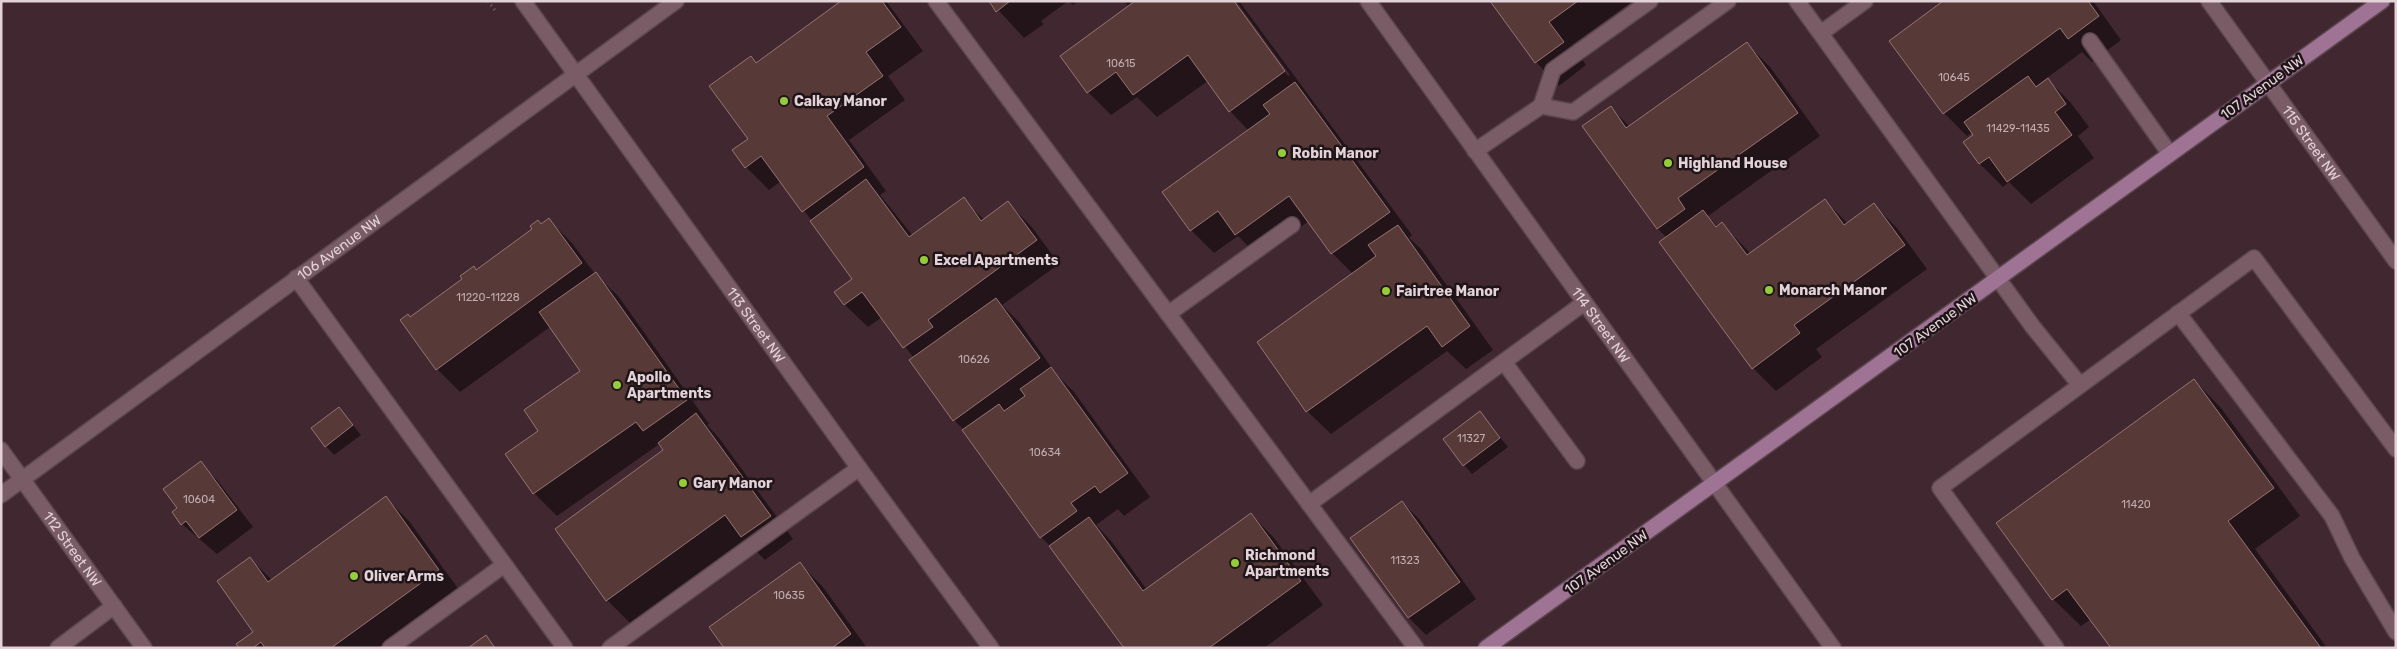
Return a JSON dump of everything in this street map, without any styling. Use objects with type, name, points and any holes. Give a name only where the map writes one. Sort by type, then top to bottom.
[{"type":"main road","name":"107 Avenue NW","points":[[1486,648],[2382,1]]},
{"type":"street","name":"113 Street NW","points":[[523,1],[859,468],[992,648]]},
{"type":"street","name":"106 Avenue NW","points":[[1,495],[676,1]]},
{"type":"street","points":[[936,1],[1416,648]]},
{"type":"street","name":"114 Street NW","points":[[1368,1],[1833,648]]},
{"type":"street","points":[[1475,151],[1542,106],[1553,70],[1650,1]]},
{"type":"street","points":[[1542,106],[1572,112],[1728,1]]},
{"type":"street","points":[[1797,1],[2033,327],[2080,385]]},
{"type":"street","points":[[1821,33],[1865,1]]},
{"type":"street","name":"115 Street NW","points":[[2209,1],[2396,260]]},
{"type":"street","points":[[2090,41],[2170,154]]},
{"type":"street","points":[[1168,314],[1292,225]]},
{"type":"street","points":[[2056,648],[1940,488],[2254,258],[2396,449]]},
{"type":"street","points":[[296,278],[565,648]]},
{"type":"street","points":[[1309,504],[1584,303]]},
{"type":"street","points":[[2178,313],[2332,516],[2352,558],[2396,632]]},
{"type":"street","points":[[1504,362],[1578,461]]},
{"type":"street","name":"112 Street NW","points":[[1,450],[144,648]]},
{"type":"street","points":[[610,648],[859,468]]},
{"type":"street","points":[[390,648],[504,565]]},
{"type":"street","points":[[58,648],[114,606]]},
{"type":"building","name":"Calkay Manor","points":[[841,1],[882,1],[901,27],[866,52],[883,76],[827,116],[864,167],[802,212],[761,156],[745,168],[732,150],[748,139],[709,86],[751,56],[756,63]]},
{"type":"building","points":[[989,1],[1010,1],[996,12]]},
{"type":"building","points":[[1135,1],[1234,1],[1285,71],[1229,112],[1188,55],[1133,95],[1116,72],[1087,93],[1060,56]]},
{"type":"building","points":[[1490,1],[1578,1],[1549,22],[1564,42],[1535,63]]},
{"type":"building","points":[[1943,1],[2088,1],[2099,16],[2068,39],[2060,28],[1943,114],[1889,41]]},
{"type":"building","name":"Highland House","points":[[1747,42],[1798,113],[1678,198],[1685,209],[1657,229],[1582,126],[1611,106],[1626,128]]},
{"type":"building","points":[[2028,76],[2036,87],[2048,78],[2066,104],[2055,112],[2072,135],[2007,182],[1989,157],[1979,164],[1963,142],[1973,135],[1964,122]]},
{"type":"building","name":"Robin Manor","points":[[1295,82],[1390,212],[1331,254],[1289,196],[1235,235],[1218,211],[1190,231],[1162,192],[1270,114],[1263,105]]},
{"type":"building","name":"Excel Apartments","points":[[866,179],[909,237],[964,197],[981,221],[1008,201],[1037,240],[928,320],[933,327],[903,348],[862,292],[844,305],[834,292],[852,279],[810,221]]},
{"type":"building","name":"Monarch Manor","points":[[1825,199],[1844,225],[1874,203],[1905,245],[1794,325],[1800,333],[1752,369],[1659,242],[1703,210],[1716,227],[1722,222],[1747,255]]},
{"type":"building","points":[[549,218],[582,263],[436,370],[400,320],[408,314],[410,317],[462,279],[460,276],[474,266],[476,270],[532,229],[530,226],[538,220],[541,224]]},
{"type":"building","name":"Fairtree Manor","points":[[1398,225],[1470,326],[1442,347],[1427,326],[1306,412],[1257,342],[1376,256],[1368,245]]},
{"type":"building","name":"Apollo Apartments","points":[[596,272],[687,400],[643,431],[636,422],[533,494],[505,454],[538,431],[524,410],[580,371],[539,312]]},
{"type":"building","points":[[996,298],[1040,358],[953,421],[909,360]]},
{"type":"building","points":[[1051,367],[1128,473],[1100,493],[1095,486],[1071,503],[1077,511],[1040,538],[962,430],[999,404],[1004,411],[1025,396],[1020,389]]},
{"type":"building","points":[[2194,379],[2274,488],[2228,521],[2321,648],[2111,648],[2067,589],[2052,600],[1996,523]]},
{"type":"building","points":[[339,407],[353,425],[325,447],[311,428]]},
{"type":"building","points":[[1480,411],[1500,438],[1463,466],[1443,439]]},
{"type":"building","name":"Gary Manor","points":[[696,413],[771,516],[741,537],[725,515],[606,601],[555,529],[663,450],[658,443]]},
{"type":"building","points":[[201,461],[237,510],[199,538],[186,521],[181,525],[172,512],[177,508],[163,489]]},
{"type":"building","name":"Oliver Arms","points":[[386,496],[439,570],[331,648],[265,648],[261,642],[253,648],[239,648],[236,644],[253,632],[217,581],[250,557],[268,582]]},
{"type":"building","points":[[1402,501],[1460,582],[1408,618],[1350,538]]},
{"type":"building","name":"Richmond Apartments","points":[[1251,513],[1301,581],[1209,648],[1124,648],[1049,546],[1089,517],[1143,591]]},
{"type":"building","points":[[800,562],[851,634],[832,648],[724,648],[709,627]]},
{"type":"building","points":[[486,635],[495,648],[468,648]]},
{"type":"place","name":"Calkay Manor","points":[[784,101]]},
{"type":"place","name":"Robin Manor","points":[[1282,153]]},
{"type":"place","name":"Highland House","points":[[1668,163]]},
{"type":"place","name":"Excel Apartments","points":[[924,260]]},
{"type":"place","name":"Monarch Manor","points":[[1769,290]]},
{"type":"place","name":"Fairtree Manor","points":[[1386,291]]},
{"type":"place","name":"Apollo Apartments","points":[[617,385]]},
{"type":"place","name":"Gary Manor","points":[[683,483]]},
{"type":"place","name":"Richmond Apartments","points":[[1235,563]]},
{"type":"place","name":"Oliver Arms","points":[[354,576]]}]
